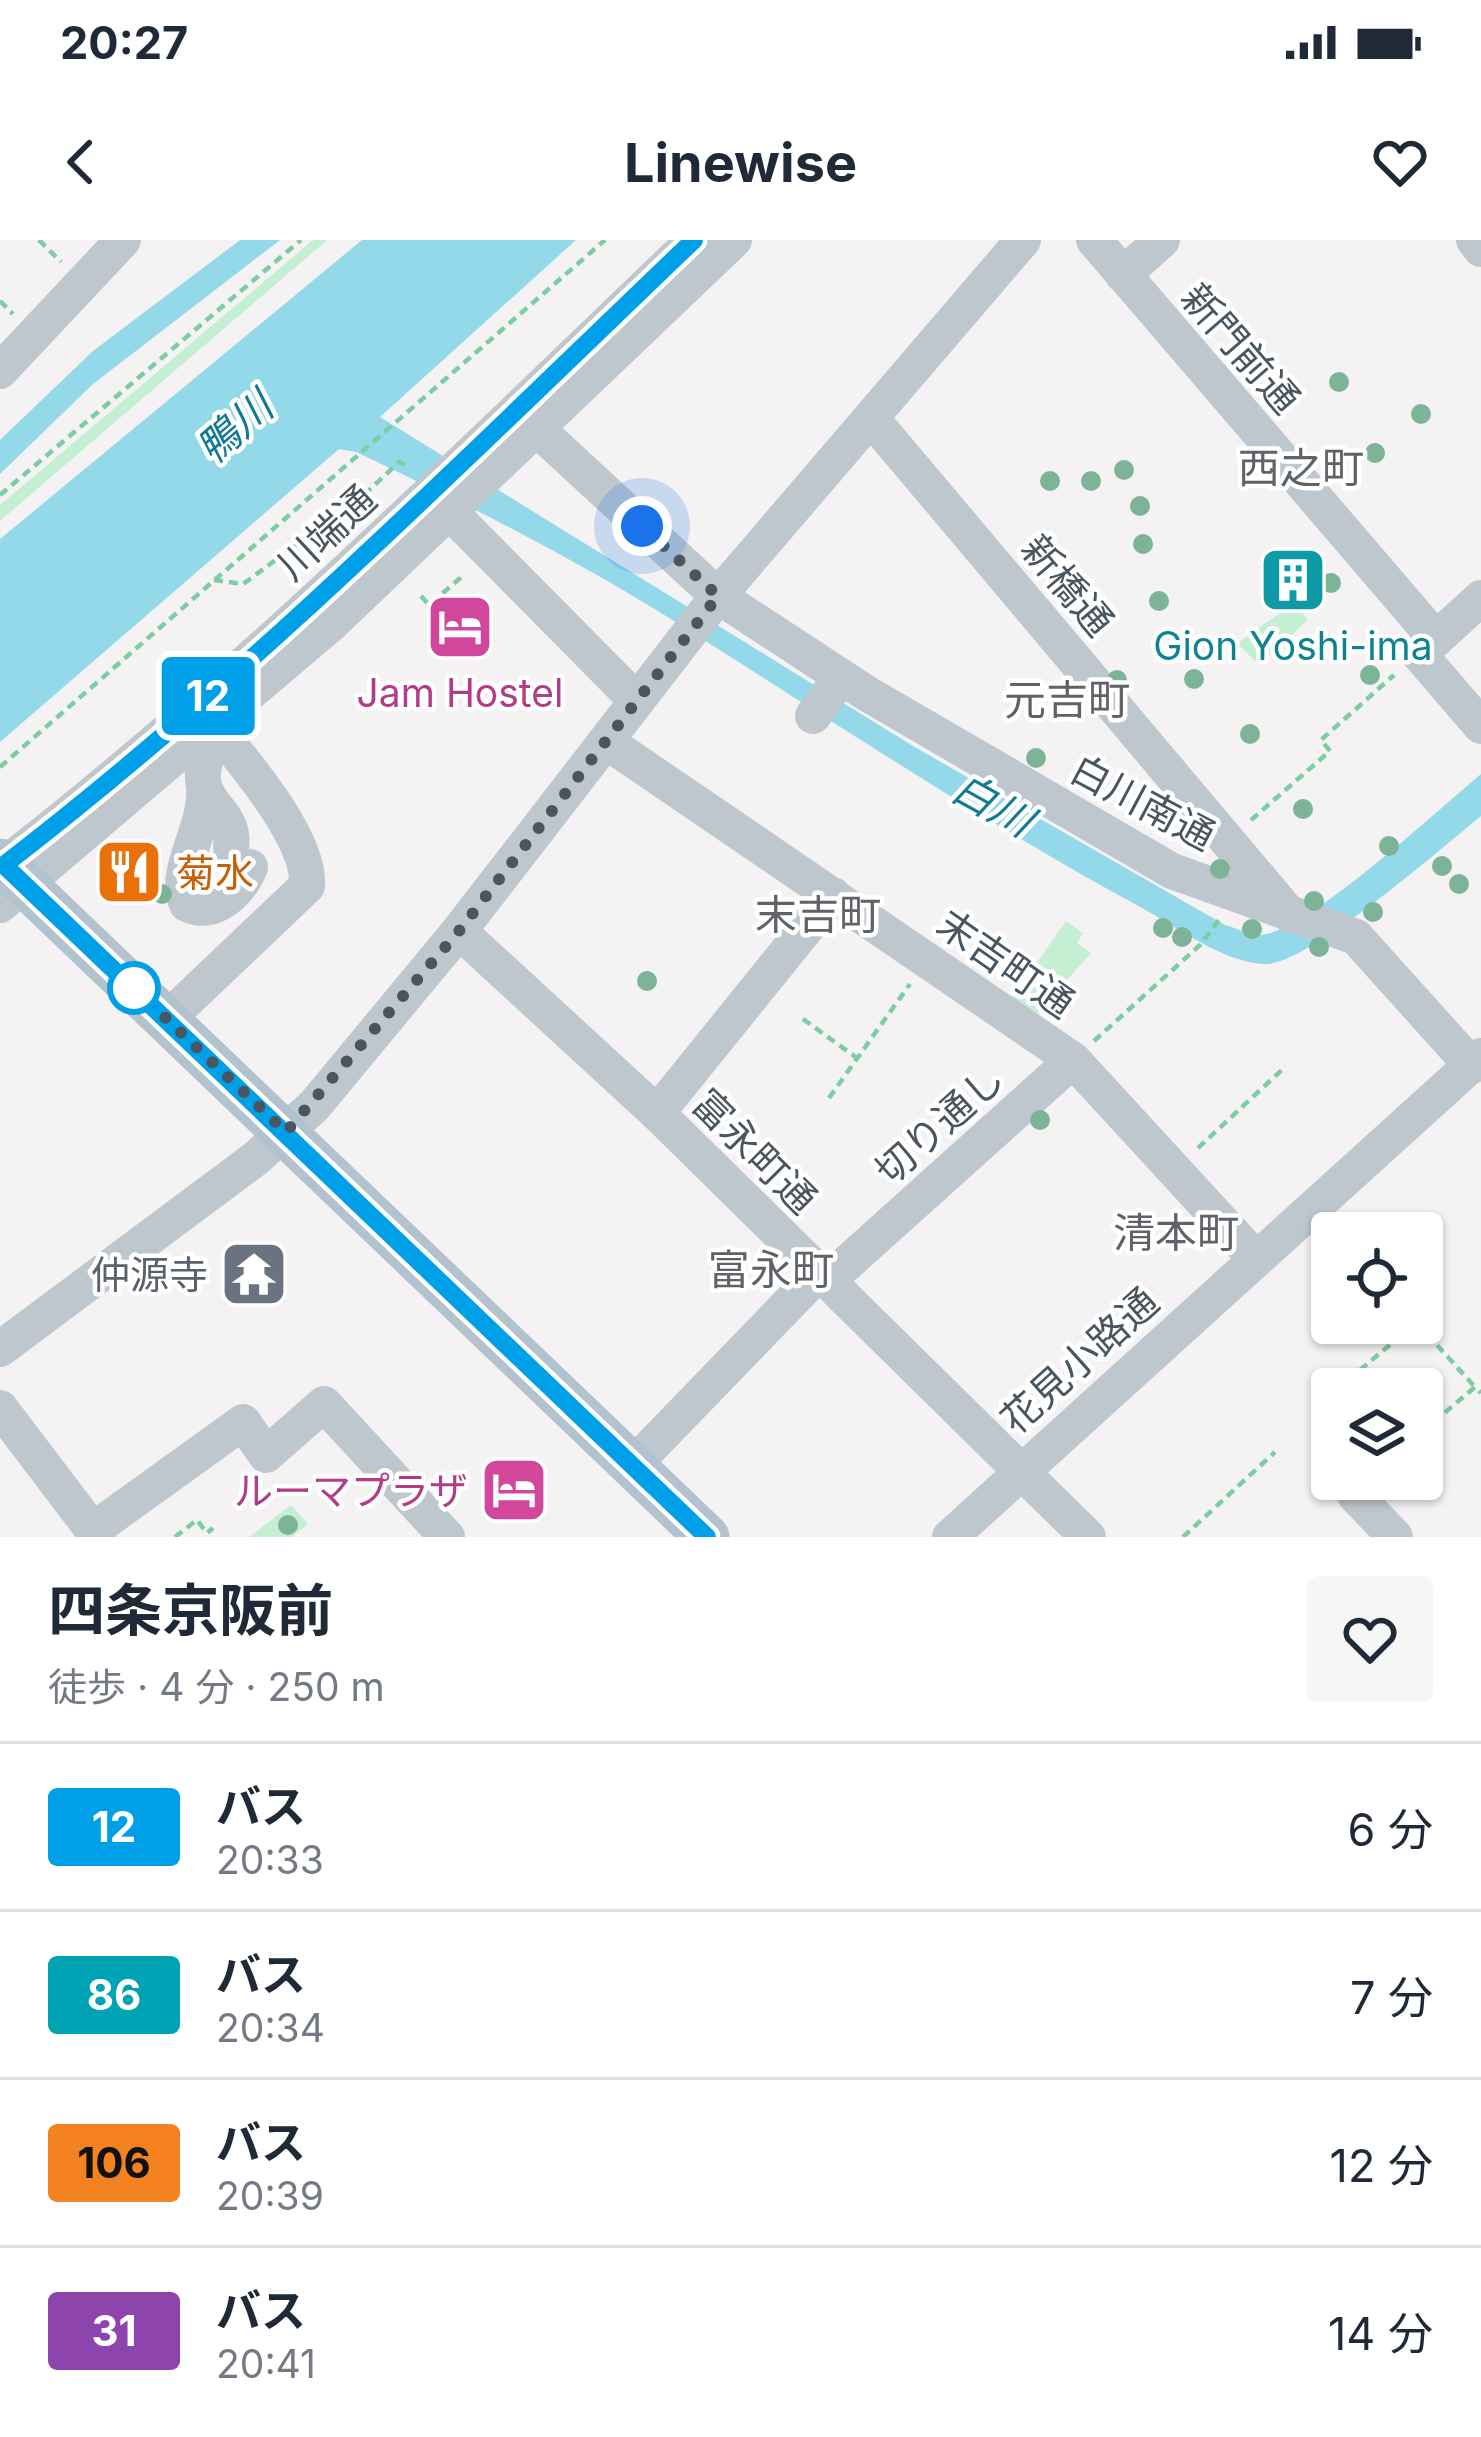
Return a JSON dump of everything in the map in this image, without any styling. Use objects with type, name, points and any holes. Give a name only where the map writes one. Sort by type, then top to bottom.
[{"type":"main road","points":[[6,877],[167,1019],[707,1537]]},
{"type":"street","points":[[0,370],[123,240]]},
{"type":"street","name":"川端通","points":[[6,877],[312,603],[694,240]]},
{"type":"street","name":"川端通","points":[[6,877],[215,727],[734,240]]},
{"type":"street","points":[[0,1349],[286,1132],[459,931],[637,701],[1023,240]]},
{"type":"street","name":"新門前通","points":[[1094,240],[1427,647],[1481,726]]},
{"type":"street","points":[[1123,275],[1162,240]]},
{"type":"street","points":[[1474,240],[1481,249]]},
{"type":"street","name":"新橋通","points":[[871,418],[1292,917]]},
{"type":"street","name":"白川南通","points":[[536,428],[711,611],[829,695],[1172,871],[1351,935],[1475,1072]]},
{"type":"street","points":[[449,511],[637,701]]},
{"type":"street","points":[[1427,647],[1481,598]]},
{"type":"street","points":[[205,791],[230,822],[226,877],[188,904],[182,887],[203,818],[202,775],[215,727]]},
{"type":"street","points":[[167,1019],[307,886],[307,870],[285,817],[215,727]]},
{"type":"street","name":"末吉町通","points":[[608,742],[1073,1060],[1256,1259]]},
{"type":"street","points":[[657,1113],[833,895]]},
{"type":"street","name":"富永町通","points":[[459,931],[657,1113],[1088,1537]]},
{"type":"street","name":"切り通し","points":[[633,1465],[810,1282],[825,1280],[1073,1060]]},
{"type":"street","name":"花見小路通","points":[[950,1537],[1256,1259],[1475,1072]]},
{"type":"street","points":[[0,1408],[96,1533],[243,1422],[266,1455],[324,1404],[447,1537]]},
{"type":"street","points":[[1360,1500],[1395,1537]]},
{"type":"path","points":[[0,496],[301,240]]},
{"type":"path","points":[[0,767],[605,240]]},
{"type":"path","points":[[214,580],[243,584],[364,495],[399,462],[410,467]]},
{"type":"path","points":[[421,596],[429,605],[475,566]]},
{"type":"path","points":[[1229,839],[1330,752],[1321,740],[1427,647]]},
{"type":"path","points":[[1073,1060],[1200,945],[1220,919]]},
{"type":"path","points":[[829,1098],[927,960]]},
{"type":"path","points":[[803,1018],[857,1058]]},
{"type":"path","points":[[1198,1148],[1286,1066]]},
{"type":"path","points":[[1362,1368],[1391,1344]]},
{"type":"path","points":[[1435,1344],[1481,1393]]},
{"type":"path","points":[[1443,1414],[1475,1387]]},
{"type":"path","points":[[1183,1537],[1275,1452]]},
{"type":"path","points":[[175,1537],[196,1520],[206,1533],[213,1528]]},
{"type":"green space","points":[[313,240],[327,240],[0,521],[0,505]]},
{"type":"green space","points":[[1294,603],[1308,620],[1258,664],[1240,646],[1222,654]]},
{"type":"green space","points":[[1066,921],[1083,933],[1077,943],[1091,953],[1036,1015],[1012,998]]},
{"type":"green space","points":[[291,1505],[308,1524],[292,1537],[249,1537]]},
{"type":"water","points":[[240,240],[280,240],[93,384],[0,474],[0,440],[93,351]]},
{"type":"water","points":[[362,240],[576,240],[380,417],[913,746],[1225,925],[1261,935],[1282,929],[1340,892],[1481,774],[1481,816],[1375,902],[1311,946],[1265,964],[1233,958],[1024,840],[599,576],[438,492],[356,452],[339,449],[0,742],[0,539]]},
{"type":"bus line","name":"12","points":[[694,240],[312,603],[75,811],[4,865],[707,1537]]},
{"type":"place","name":"Gion Yoshi-ima","points":[[1293,580]]},
{"type":"place","name":"Jam Hostel","points":[[460,627]]},
{"type":"place","name":"菊水","points":[[129,872]]},
{"type":"place","name":"仲源寺","points":[[254,1274]]},
{"type":"place","name":"ルーマプラザ","points":[[514,1490]]},
{"type":"district","name":"西之町","points":[[1301,467]]},
{"type":"district","name":"元吉町","points":[[1067,699]]},
{"type":"district","name":"末吉町","points":[[818,914]]},
{"type":"district","name":"清本町","points":[[1176,1232]]},
{"type":"district","name":"富永町","points":[[771,1269]]},
{"type":"route","points":[[134,988],[286,1132],[314,1106],[459,931],[718,596],[642,526]]},
{"type":"water label","name":"鴨川","points":[[234,427]]},
{"type":"water label","name":"白川","points":[[993,804]]}]
